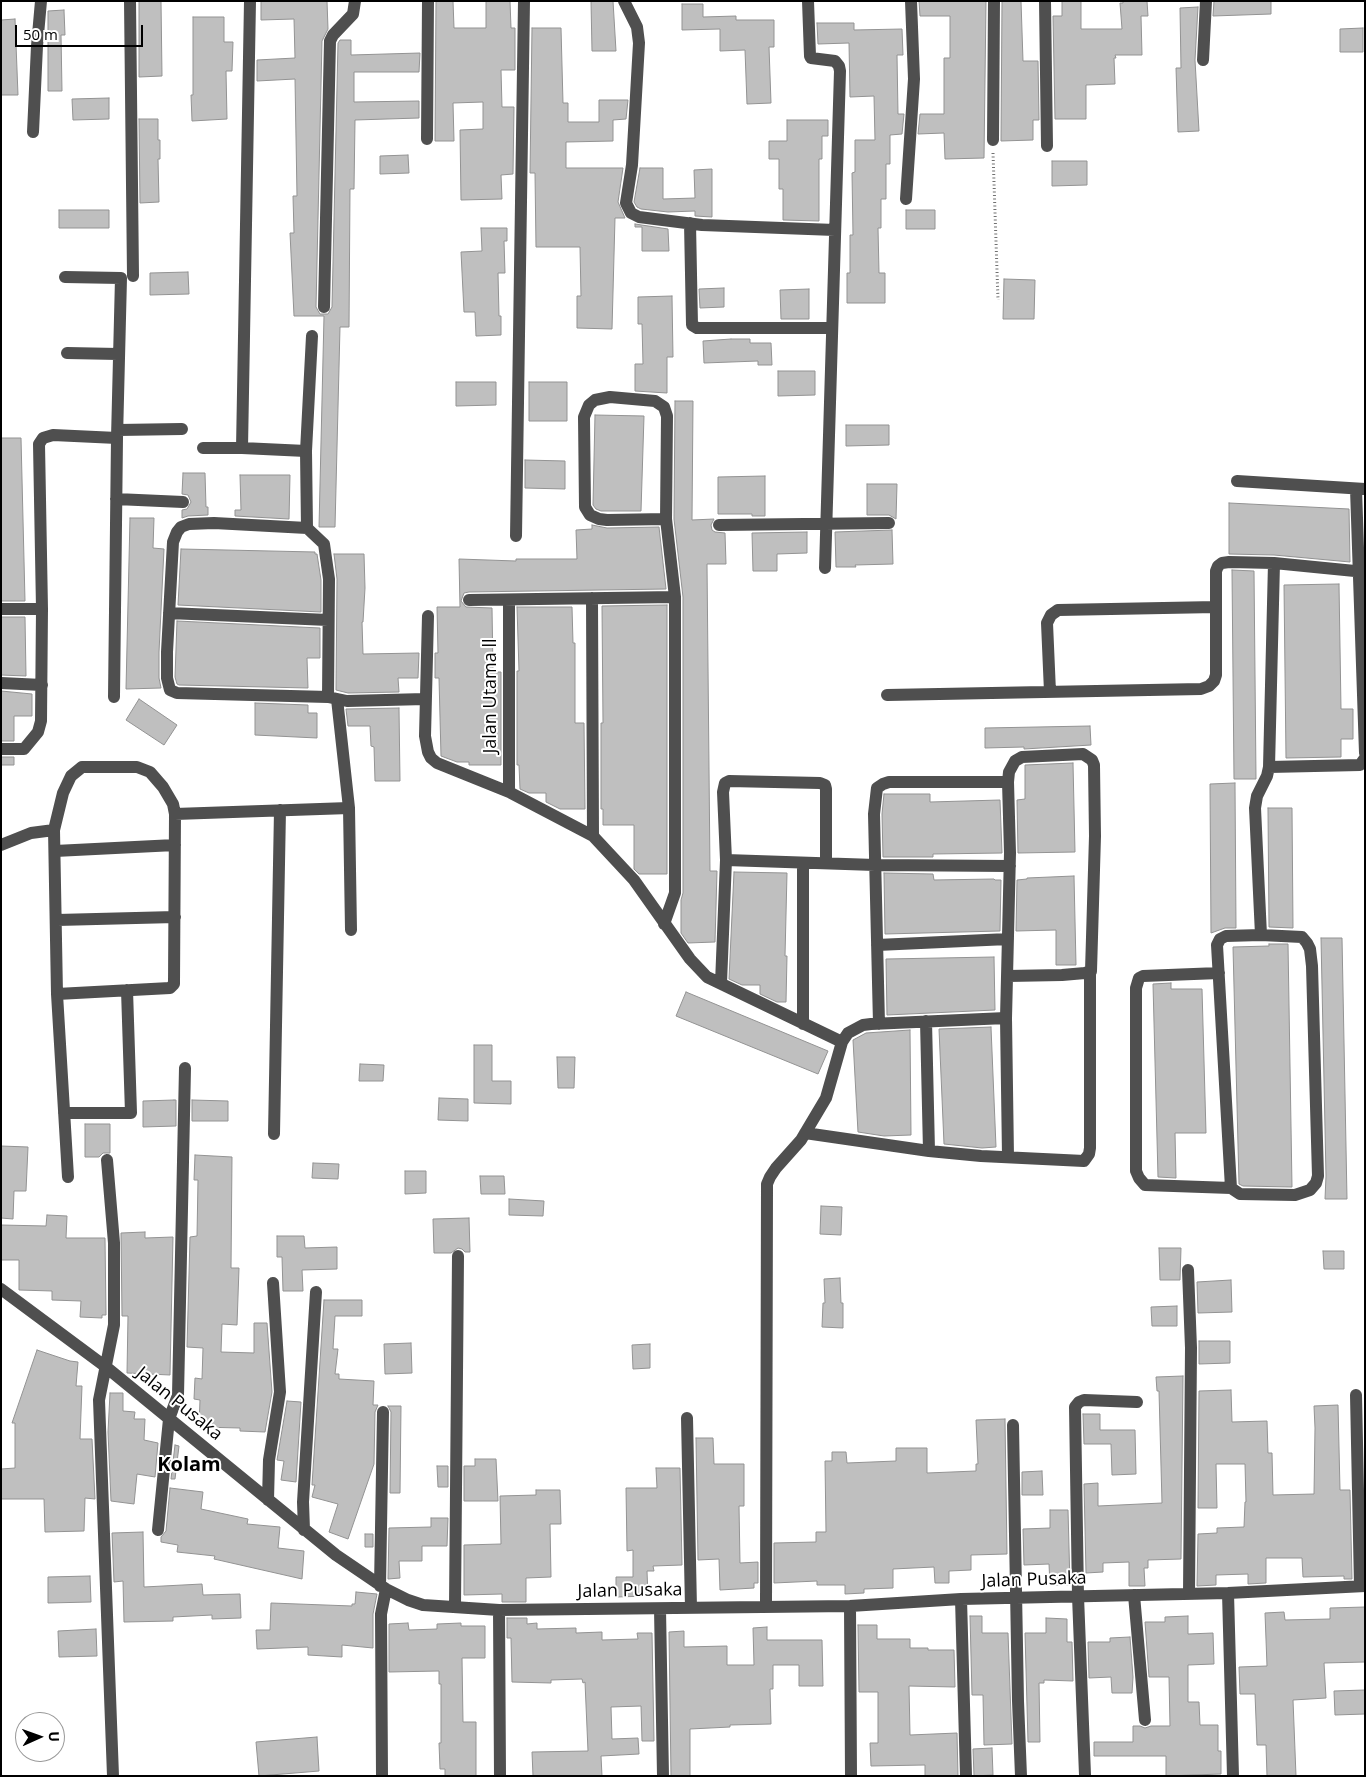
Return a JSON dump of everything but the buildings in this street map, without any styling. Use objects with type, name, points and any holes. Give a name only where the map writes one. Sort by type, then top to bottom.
[{"type":"street","points":[[33,132],[41,1]]},
{"type":"street","points":[[130,1],[133,276]]},
{"type":"street","points":[[242,448],[250,1]]},
{"type":"street","points":[[324,307],[330,41],[333,35],[354,14],[355,1]]},
{"type":"street","points":[[427,139],[428,1]]},
{"type":"street","points":[[516,536],[524,1]]},
{"type":"street","points":[[624,1],[636,27],[639,43],[632,165],[626,203],[628,210],[634,216],[690,224],[835,230]]},
{"type":"street","points":[[808,1],[810,56],[811,58],[835,61],[839,66],[825,568]]},
{"type":"street","points":[[906,199],[914,79],[911,1]]},
{"type":"street","points":[[993,140],[994,1]]},
{"type":"street","points":[[1045,1],[1047,146]]},
{"type":"street","points":[[1204,60],[1206,1]]},
{"type":"street","points":[[690,224],[692,325],[697,328],[832,328]]},
{"type":"street","points":[[64,277],[121,278],[118,354],[114,698]]},
{"type":"street","points":[[307,528],[306,451],[312,336]]},
{"type":"street","points":[[67,353],[118,354]]},
{"type":"street","points":[[664,924],[675,893],[675,597],[666,519],[667,416],[664,407],[655,401],[610,397],[595,400],[589,405],[584,418],[585,507],[590,515],[598,519],[666,519]]},
{"type":"street","points":[[1,749],[24,749],[38,732],[41,721],[42,609],[39,444],[42,438],[182,429]]},
{"type":"street","points":[[202,448],[306,451]]},
{"type":"street","points":[[1237,481],[1361,489],[1365,753]]},
{"type":"street","points":[[116,499],[183,502]]},
{"type":"street","points":[[351,930],[349,808],[333,698],[328,620],[329,579],[324,544],[307,528],[214,523],[189,524],[181,527],[177,532],[173,542],[169,613],[167,678],[170,690],[177,693],[333,698],[366,701],[425,699]]},
{"type":"street","points":[[719,525],[889,523]]},
{"type":"street","points":[[887,695],[1201,690],[1214,681],[1216,675],[1216,571],[1222,563],[1274,563],[1362,572]]},
{"type":"street","points":[[1261,935],[1255,808],[1257,796],[1267,776],[1269,767],[1274,563]]},
{"type":"street","points":[[469,600],[675,597]]},
{"type":"street","points":[[592,598],[593,836]]},
{"type":"street","name":"Jalan Utama ll","points":[[509,600],[509,792]]},
{"type":"street","points":[[1050,692],[1047,623],[1051,615],[1058,610],[1216,607]]},
{"type":"street","points":[[1,609],[42,609]]},
{"type":"street","points":[[169,613],[328,620]]},
{"type":"street","points":[[428,616],[425,736],[431,758],[509,792],[593,836],[634,880],[690,959],[707,976],[842,1042]]},
{"type":"street","points":[[1,683],[42,685]]},
{"type":"street","points":[[805,1134],[929,1151],[1008,1158],[1084,1161],[1089,1154],[1094,762],[1083,754],[1022,757],[1017,759],[1012,765],[1008,782],[1010,866],[1006,1018],[1008,1158]]},
{"type":"street","points":[[1269,767],[1360,764],[1365,758]]},
{"type":"street","points":[[58,994],[170,988],[174,984],[175,814],[173,804],[163,787],[150,772],[137,767],[82,767],[71,776],[62,793],[54,830],[58,994],[68,1177]]},
{"type":"street","points":[[721,983],[726,860],[723,792],[725,783],[729,781],[820,783],[824,785],[826,788],[826,863]]},
{"type":"street","points":[[879,1024],[874,797],[879,786],[889,782],[1008,782]]},
{"type":"street","points":[[175,814],[349,808]]},
{"type":"street","points":[[274,1134],[280,810]]},
{"type":"street","points":[[1,845],[31,833],[54,830]]},
{"type":"street","points":[[55,850],[175,845]]},
{"type":"street","points":[[726,860],[875,865],[1010,866]]},
{"type":"street","points":[[803,863],[803,1024]]},
{"type":"street","points":[[57,920],[175,917]]},
{"type":"street","points":[[1219,973],[1143,976],[1139,978],[1136,988],[1136,1170],[1139,1178],[1145,1185],[1231,1188],[1240,1194],[1295,1195],[1310,1190],[1316,1183],[1318,1176],[1310,949],[1302,937],[1261,935],[1226,936],[1220,939],[1217,945],[1219,973],[1231,1188]]},
{"type":"street","points":[[877,945],[1008,939]]},
{"type":"street","points":[[1008,976],[1090,972]]},
{"type":"street","points":[[64,1113],[131,1113],[127,990]]},
{"type":"street","points":[[766,1606],[767,1184],[772,1172],[805,1134],[826,1098],[842,1042],[848,1033],[863,1025],[1006,1018]]},
{"type":"street","points":[[926,1022],[929,1151]]},
{"type":"street","points":[[158,1530],[169,1419],[178,1396],[185,1068]]},
{"type":"street","points":[[108,1160],[114,1243],[114,1316],[99,1400],[113,1776]]},
{"type":"street","points":[[455,1607],[458,1256]]},
{"type":"street","points":[[1188,1270],[1191,1348],[1190,1593]]},
{"type":"street","points":[[268,1500],[268,1460],[280,1392],[273,1283]]},
{"type":"street","name":"Jalan Pusaka","points":[[1,1289],[106,1367],[336,1555],[383,1587],[408,1600],[423,1605],[499,1610],[850,1606],[1017,1598],[1228,1593],[1363,1586]]},
{"type":"street","points":[[304,1530],[303,1502],[316,1292]]},
{"type":"street","points":[[1356,1395],[1363,1586]]},
{"type":"street","points":[[1085,1775],[1078,1596],[1075,1407],[1084,1400],[1137,1402]]},
{"type":"street","points":[[382,1412],[382,1776]]},
{"type":"street","points":[[687,1418],[691,1608]]},
{"type":"street","points":[[1013,1425],[1021,1776]]},
{"type":"street","points":[[1228,1593],[1233,1776]]},
{"type":"street","points":[[1134,1594],[1145,1720]]},
{"type":"street","points":[[961,1600],[966,1776]]},
{"type":"street","points":[[850,1606],[851,1776]]},
{"type":"street","points":[[660,1609],[663,1776]]},
{"type":"street","points":[[499,1610],[500,1776]]},
{"type":"path","points":[[993,140],[998,300]]},
{"type":"district","name":"Kolam","points":[[189,1465]]}]
